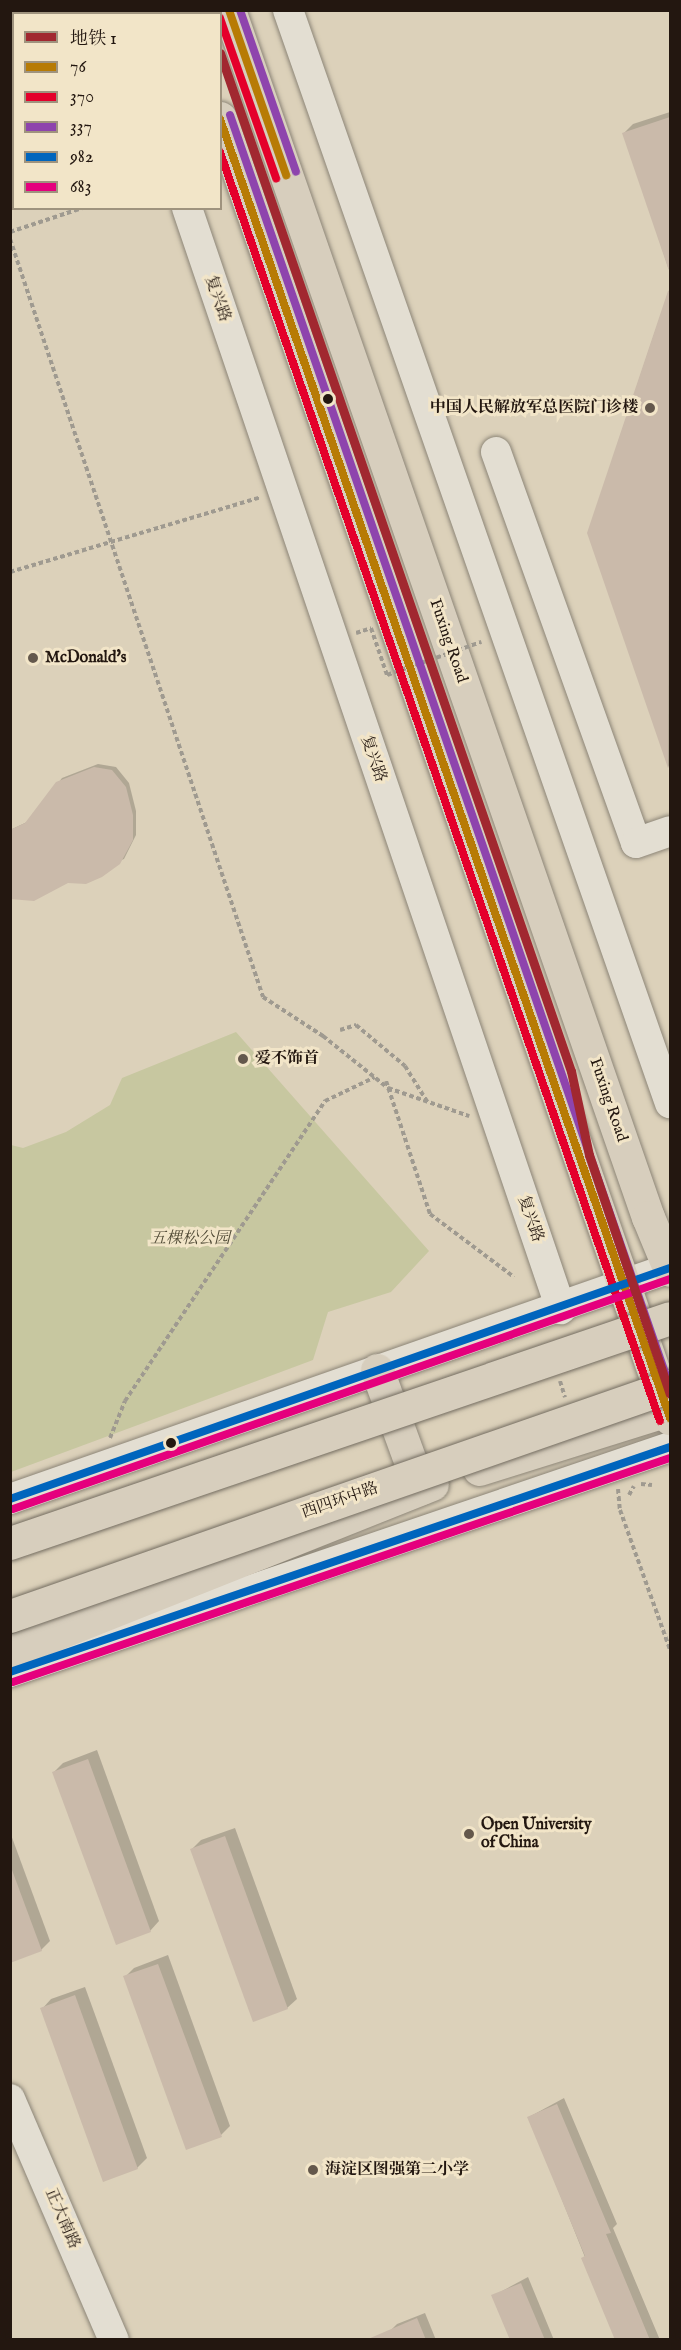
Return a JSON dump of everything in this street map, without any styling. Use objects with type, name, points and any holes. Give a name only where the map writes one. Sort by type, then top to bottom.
[{"type":"highway","name":"Fuxing Road","points":[[230,10],[648,1217],[670,1269]]},
{"type":"highway","points":[[10,1652],[298,1541],[420,1488],[670,1405],[623,1284],[222,124]]},
{"type":"highway","points":[[10,1543],[670,1318]]},
{"type":"highway","points":[[377,1370],[420,1488]]},
{"type":"highway","name":"西四环中路","points":[[10,1616],[670,1405]]},
{"type":"street","points":[[288,10],[670,1103]]},
{"type":"street","name":"复兴路","points":[[188,210],[561,1309]]},
{"type":"street","points":[[496,452],[636,843],[670,831]]},
{"type":"street","points":[[10,1498],[377,1370],[561,1309],[623,1284],[670,1269]]},
{"type":"street","points":[[10,1672],[670,1447]]},
{"type":"street","name":"正大南路","points":[[10,2099],[114,2340]]},
{"type":"path","points":[[10,232],[76,210]]},
{"type":"path","points":[[10,239],[263,998],[323,1036],[388,1088],[498,1125]]},
{"type":"path","points":[[10,572],[282,490]]},
{"type":"path","points":[[370,628],[387,675],[481,642]]},
{"type":"path","points":[[340,1030],[356,1025],[405,1066],[428,1103]]},
{"type":"path","points":[[97,1469],[125,1401],[325,1101],[375,1077]]},
{"type":"path","points":[[386,1082],[430,1214],[514,1277]]},
{"type":"path","points":[[559,1375],[568,1407]]},
{"type":"path","points":[[628,1495],[638,1484],[652,1485]]},
{"type":"green space","name":"五棵松公园","points":[[236,1032],[429,1251],[391,1292],[328,1312],[313,1360],[11,1472],[11,1145],[23,1148],[66,1132],[110,1105],[122,1078]]},
{"type":"building","points":[[670,117],[670,268],[668,268],[622,133]]},
{"type":"building","name":"中国人民解放军总医院门诊楼","points":[[668,291],[670,292],[668,768],[587,533]]},
{"type":"building","points":[[94,767],[112,770],[126,787],[133,815],[133,840],[120,864],[102,877],[86,884],[68,883],[34,901],[10,899],[10,830],[25,823],[56,782]]},
{"type":"building","points":[[88,1759],[151,1932],[116,1945],[52,1772]]},
{"type":"building","points":[[225,1836],[288,2009],[253,2022],[190,1849]]},
{"type":"building","points":[[12,1870],[42,1951],[10,1963],[10,1871]]},
{"type":"building","points":[[158,1964],[222,2137],[186,2150],[123,1976]]},
{"type":"building","points":[[75,1995],[138,2169],[103,2182],[40,2008]]},
{"type":"building","points":[[557,2104],[611,2233],[606,2234],[650,2340],[615,2340],[581,2258],[585,2256],[527,2117]]},
{"type":"building","points":[[521,2283],[545,2340],[510,2340],[491,2295]]},
{"type":"building","points":[[417,2318],[426,2340],[368,2340],[368,2339]]},
{"type":"metro line","name":"1","points":[[222,59],[571,1071],[589,1155],[670,1394]]},
{"type":"transit line","name":"76","points":[[229,10],[286,175]]},
{"type":"transit line","name":"337","points":[[240,10],[296,172]]},
{"type":"transit line","name":"370","points":[[222,24],[276,178]]},
{"type":"transit line","name":"337","points":[[230,115],[670,1387]]},
{"type":"transit line","name":"76","points":[[222,125],[670,1418]]},
{"type":"transit line","name":"370","points":[[222,158],[660,1421]]},
{"type":"transit line","name":"982","points":[[10,1499],[670,1268]]},
{"type":"transit line","name":"683","points":[[13,1509],[670,1279]]},
{"type":"transit line","name":"982","points":[[10,1672],[670,1447]]},
{"type":"transit line","name":"683","points":[[13,1682],[670,1458]]},
{"type":"place","name":"中国人民解放军总医院门诊楼","points":[[650,408]]},
{"type":"place","name":"McDonald's","points":[[33,658]]},
{"type":"place","name":"爱不饰首","points":[[243,1059]]},
{"type":"place","name":"Open University of China","points":[[469,1834]]},
{"type":"place","name":"海淀区图强第二小学","points":[[313,2170]]}]
